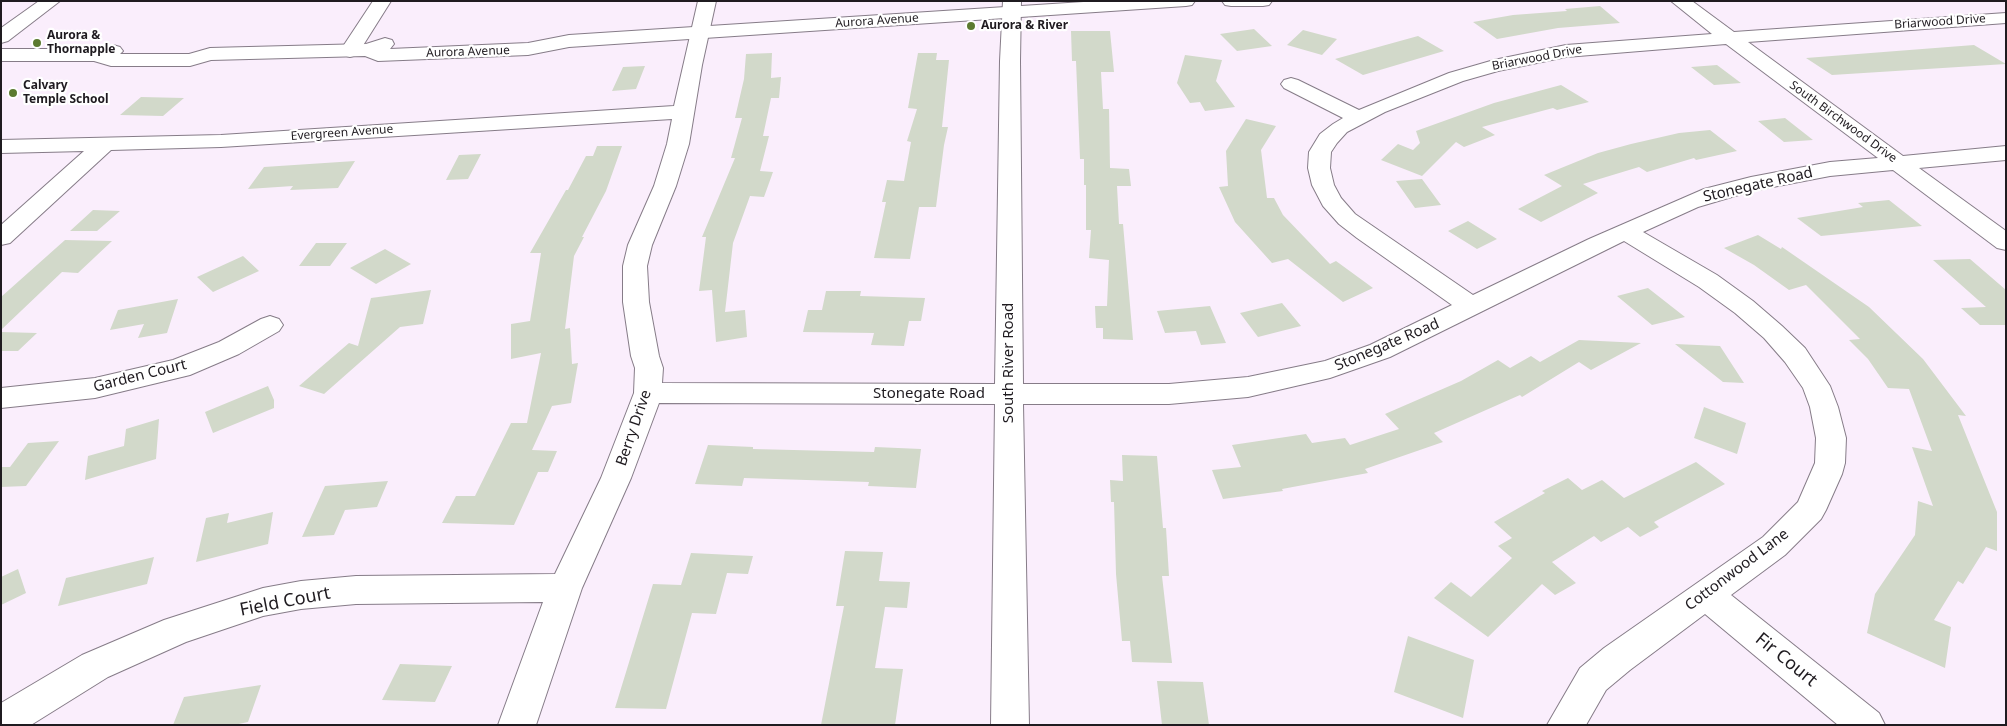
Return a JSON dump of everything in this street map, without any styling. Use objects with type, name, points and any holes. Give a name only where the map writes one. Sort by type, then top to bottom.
[{"type":"street","points":[[1,37],[52,1]]},
{"type":"street","points":[[359,50],[382,1]]},
{"type":"street","name":"Berry Drive","points":[[516,725],[565,588],[616,478],[648,393],[649,368],[645,356],[636,302],[635,266],[640,244],[668,177],[678,144],[706,1]]},
{"type":"street","name":"Aurora Avenue","points":[[1,55],[96,55],[111,60],[190,60],[210,54],[359,50],[378,56],[528,49],[569,41],[700,33],[1012,7],[1186,1]]},
{"type":"street","points":[[1231,1],[1241,3],[1263,1]]},
{"type":"street","name":"South Birchwood Drive","points":[[1680,1],[2006,242]]},
{"type":"street","name":"South River Road","points":[[1010,725],[1009,394],[1010,70],[1012,7]]},
{"type":"street","name":"Briarwood Drive","points":[[1472,307],[1365,233],[1343,215],[1331,200],[1323,186],[1319,168],[1320,152],[1328,139],[1340,128],[1358,117],[1456,77],[1494,66],[1541,56],[1596,48],[2006,18]]},
{"type":"street","points":[[1291,84],[1358,117]]},
{"type":"street","name":"Evergreen Avenue","points":[[1,147],[220,141],[683,112]]},
{"type":"street","points":[[1,238],[104,145]]},
{"type":"street","name":"Stonegate Road","points":[[648,393],[1169,394],[1248,388],[1330,369],[1380,351],[1690,202],[1751,184],[1830,169],[2006,153]]},
{"type":"street","name":"Cottonwood Lane","points":[[1566,725],[1593,679],[1617,659],[1774,546],[1810,510],[1827,474],[1830,463],[1831,438],[1824,407],[1816,386],[1795,355],[1773,332],[1744,307],[1708,281],[1625,232]]},
{"type":"street","name":"Garden Court","points":[[1,398],[95,388],[180,368],[229,348],[270,325]]},
{"type":"street","name":"Field Court","points":[[1,723],[95,666],[176,631],[263,602],[302,595],[356,590],[565,588]]},
{"type":"street","name":"Fir Court","points":[[1706,595],[1866,725]]},
{"type":"building","points":[[1600,6],[1620,23],[1558,28],[1497,39],[1473,22],[1513,15],[1567,11],[1565,9]]},
{"type":"building","points":[[1254,29],[1272,46],[1237,51],[1220,34]]},
{"type":"building","points":[[1303,30],[1337,39],[1322,55],[1287,45]]},
{"type":"building","points":[[1071,31],[1110,31],[1114,72],[1101,72],[1103,109],[1109,109],[1110,168],[1129,169],[1131,186],[1117,186],[1119,224],[1123,224],[1133,340],[1103,339],[1103,328],[1096,328],[1095,306],[1107,306],[1109,260],[1089,258],[1091,230],[1086,230],[1086,185],[1084,185],[1084,159],[1080,159],[1076,61],[1072,61]]},
{"type":"building","points":[[1418,36],[1444,51],[1363,75],[1335,59]]},
{"type":"building","points":[[1974,45],[2006,64],[1832,75],[1806,58]]},
{"type":"building","points":[[772,53],[771,78],[781,77],[779,98],[771,98],[763,136],[769,136],[760,171],[773,172],[764,197],[750,196],[733,243],[725,312],[745,310],[747,337],[716,342],[712,290],[699,291],[706,237],[702,237],[735,158],[731,158],[742,118],[735,118],[744,79],[746,54]]},
{"type":"building","points":[[918,53],[937,53],[936,60],[949,60],[942,127],[948,127],[936,207],[919,207],[910,259],[874,258],[886,202],[882,202],[887,180],[904,181],[911,142],[907,141],[917,109],[908,108]]},
{"type":"building","points":[[1185,55],[1222,60],[1216,81],[1235,107],[1205,111],[1200,102],[1190,103],[1177,83]]},
{"type":"building","points":[[1717,65],[1741,83],[1714,85],[1691,67]]},
{"type":"building","points":[[645,66],[636,89],[612,91],[623,67]]},
{"type":"building","points":[[1561,85],[1589,102],[1557,110],[1553,108],[1482,127],[1495,135],[1464,147],[1456,142],[1422,176],[1381,160],[1398,144],[1413,150],[1420,143],[1416,131],[1494,103]]},
{"type":"building","points":[[141,97],[184,98],[163,116],[120,115]]},
{"type":"building","points":[[1785,118],[1813,140],[1784,142],[1758,121]]},
{"type":"building","points":[[1246,119],[1276,126],[1261,150],[1267,198],[1274,198],[1283,215],[1330,264],[1336,261],[1373,288],[1343,302],[1288,259],[1272,263],[1235,222],[1219,187],[1228,186],[1226,151]]},
{"type":"building","points":[[1710,130],[1737,151],[1696,160],[1694,158],[1647,172],[1639,167],[1583,184],[1598,193],[1541,222],[1518,209],[1562,186],[1544,175],[1598,153],[1631,144],[1679,133]]},
{"type":"building","points":[[597,146],[622,146],[606,191],[574,256],[565,329],[570,328],[572,364],[578,363],[571,403],[552,406],[532,450],[557,451],[548,472],[538,472],[514,525],[442,523],[456,496],[475,496],[511,423],[527,423],[541,353],[511,359],[511,324],[530,321],[541,253],[530,253],[586,156],[593,156]]},
{"type":"building","points":[[481,154],[468,179],[446,180],[459,155]]},
{"type":"building","points":[[355,161],[338,188],[290,190],[293,186],[248,189],[264,167]]},
{"type":"building","points":[[1422,179],[1441,205],[1415,208],[1396,181]]},
{"type":"building","points":[[1889,200],[1922,226],[1821,236],[1797,218],[1863,207],[1858,203]]},
{"type":"building","points":[[93,210],[120,211],[97,231],[70,231]]},
{"type":"building","points":[[1468,221],[1497,239],[1477,249],[1448,231]]},
{"type":"building","points":[[1758,235],[1781,249],[1782,247],[1869,307],[1923,359],[1966,416],[1958,415],[1997,512],[1997,551],[1986,547],[1963,584],[1958,581],[1934,620],[1951,627],[1945,668],[1867,633],[1875,594],[1915,535],[1918,501],[1933,506],[1912,447],[1932,451],[1909,389],[1888,388],[1868,359],[1849,340],[1860,339],[1806,285],[1789,290],[1754,265],[1724,248]]},
{"type":"building","points":[[65,240],[112,241],[78,273],[62,272],[1,330],[1,297]]},
{"type":"building","points":[[316,243],[347,243],[330,266],[299,266]]},
{"type":"building","points":[[385,249],[411,264],[376,284],[350,268]]},
{"type":"building","points":[[243,256],[259,271],[213,292],[197,277]]},
{"type":"building","points":[[1970,259],[2006,290],[2006,325],[1980,325],[1961,308],[1986,307],[1933,260]]},
{"type":"building","points":[[1648,288],[1685,317],[1652,325],[1617,296]]},
{"type":"building","points":[[431,290],[423,324],[400,327],[324,394],[299,386],[349,343],[358,346],[371,298]]},
{"type":"building","points":[[826,291],[861,291],[860,296],[925,298],[921,321],[909,321],[904,346],[871,345],[874,333],[803,332],[808,310],[822,310]]},
{"type":"building","points":[[178,299],[167,333],[138,338],[144,324],[110,330],[118,310]]},
{"type":"building","points":[[1282,303],[1301,326],[1258,337],[1240,313]]},
{"type":"building","points":[[1210,306],[1226,343],[1201,345],[1196,331],[1165,333],[1157,311]]},
{"type":"building","points":[[1,332],[37,333],[18,351],[1,351]]},
{"type":"building","points":[[1579,340],[1641,343],[1591,370],[1579,362],[1522,397],[1520,395],[1434,433],[1443,442],[1365,469],[1368,473],[1282,489],[1283,491],[1223,499],[1212,470],[1241,467],[1232,445],[1306,434],[1312,443],[1345,438],[1350,445],[1399,429],[1385,414],[1461,381],[1498,360],[1510,368],[1531,356],[1540,362]]},
{"type":"building","points":[[1675,344],[1720,346],[1744,383],[1723,382]]},
{"type":"building","points":[[268,386],[274,400],[274,408],[213,433],[205,412]]},
{"type":"building","points":[[1704,407],[1746,423],[1737,454],[1694,438]]},
{"type":"building","points":[[159,419],[156,459],[85,480],[88,456],[124,446],[126,429]]},
{"type":"building","points":[[59,441],[26,486],[1,487],[1,467],[10,467],[28,443]]},
{"type":"building","points":[[708,445],[753,447],[753,449],[874,452],[875,447],[921,449],[916,488],[868,486],[869,482],[744,478],[742,486],[695,484]]},
{"type":"building","points":[[1122,455],[1157,456],[1163,528],[1166,528],[1169,576],[1162,576],[1172,663],[1132,662],[1130,641],[1122,641],[1116,574],[1114,502],[1111,502],[1110,480],[1123,481]]},
{"type":"building","points":[[1696,462],[1725,484],[1654,522],[1659,527],[1640,537],[1628,527],[1601,542],[1594,536],[1552,562],[1576,583],[1555,595],[1542,584],[1488,637],[1434,598],[1451,582],[1471,597],[1512,558],[1498,546],[1512,538],[1494,522],[1545,493],[1542,491],[1568,478],[1582,490],[1602,480],[1624,498]]},
{"type":"building","points":[[388,481],[377,507],[345,510],[334,535],[302,537],[325,486]]},
{"type":"building","points":[[273,512],[268,544],[196,562],[206,518],[229,513],[227,523]]},
{"type":"building","points":[[845,551],[883,552],[879,581],[910,582],[907,608],[885,607],[875,668],[903,669],[895,725],[821,725],[844,606],[836,606]]},
{"type":"building","points":[[691,553],[753,556],[748,574],[727,573],[716,614],[692,613],[666,709],[615,708],[653,584],[681,585]]},
{"type":"building","points":[[154,557],[147,584],[58,606],[66,578]]},
{"type":"building","points":[[18,569],[26,593],[1,605],[1,577]]},
{"type":"building","points":[[1408,636],[1474,660],[1463,718],[1394,692]]},
{"type":"building","points":[[400,664],[452,666],[435,702],[382,700]]},
{"type":"building","points":[[1157,681],[1203,682],[1209,725],[1162,725]]},
{"type":"building","points":[[261,685],[248,722],[234,725],[173,725],[184,697]]},
{"type":"place","name":"Aurora & River","points":[[971,26]]},
{"type":"place","name":"Aurora & Thornapple","points":[[37,43]]},
{"type":"place","name":"Calvary Temple School","points":[[13,93]]}]
